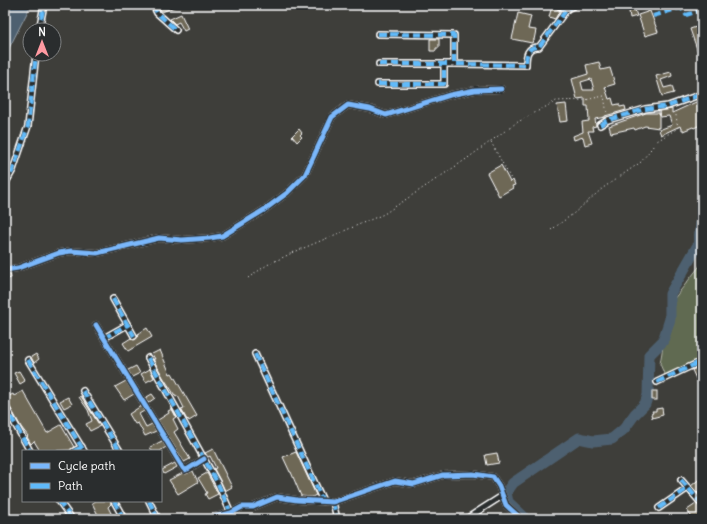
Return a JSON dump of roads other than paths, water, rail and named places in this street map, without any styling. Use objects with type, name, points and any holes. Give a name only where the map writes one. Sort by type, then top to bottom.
[{"type":"street","points":[[41,22],[44,5]]},
{"type":"street","points":[[154,5],[157,13],[176,30]]},
{"type":"street","points":[[558,5],[567,9]]},
{"type":"street","points":[[379,64],[526,65],[526,54],[532,48],[539,47],[567,9],[575,5]]},
{"type":"street","points":[[378,34],[454,35],[454,64]]},
{"type":"street","points":[[5,184],[13,170],[28,126],[35,62]]},
{"type":"street","points":[[378,84],[444,84],[444,64]]},
{"type":"street","points":[[5,270],[18,268],[59,253],[71,251],[97,253],[159,238],[182,240],[222,236],[270,206],[287,193],[305,175],[332,118],[348,105],[370,108],[386,115],[450,95],[475,90],[501,90]]},
{"type":"street","points":[[600,125],[608,120],[645,108],[668,106],[702,94]]},
{"type":"street","points":[[114,300],[134,336]]},
{"type":"street","points":[[96,325],[183,468],[185,470],[188,469],[204,459]]},
{"type":"street","points":[[104,338],[127,325]]},
{"type":"street","points":[[255,354],[323,502]]},
{"type":"street","points":[[148,358],[204,459],[231,513]]},
{"type":"street","points":[[28,360],[83,449]]},
{"type":"street","points":[[657,382],[702,361]]},
{"type":"street","points":[[83,391],[119,450]]},
{"type":"street","points":[[5,406],[29,450]]},
{"type":"street","points":[[207,519],[231,513],[242,507],[253,507],[277,497],[297,500],[333,502],[396,481],[414,484],[444,475],[473,474],[493,477],[499,486],[506,505],[518,516],[518,519]]},
{"type":"street","points":[[681,480],[702,504]]},
{"type":"street","points":[[659,508],[688,488]]},
{"type":"street","points":[[466,519],[502,496]]},
{"type":"street","points":[[60,502],[72,519]]},
{"type":"street","points":[[115,502],[124,519]]},
{"type":"street","points":[[150,502],[158,519]]},
{"type":"street","points":[[333,502],[337,519]]},
{"type":"water","points":[[5,5],[31,5],[22,22],[5,56]]},
{"type":"waterway","points":[[523,519],[523,516],[508,502],[506,493],[513,483],[579,438],[593,441],[612,439],[624,429],[635,414],[645,404],[648,395],[649,355],[663,341],[670,319],[670,294],[698,245],[702,217]]}]
